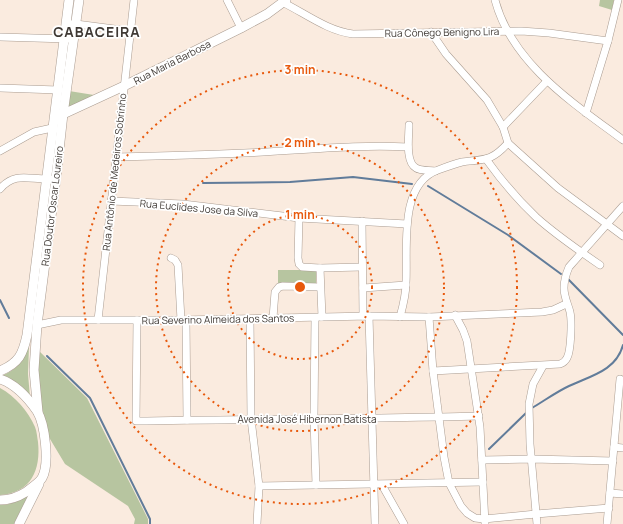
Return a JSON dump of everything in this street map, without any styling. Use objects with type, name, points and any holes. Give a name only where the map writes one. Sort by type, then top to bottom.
[{"type":"main road","name":"Rua Doutor Oscar Loureiro","points":[[0,371],[12,365],[24,349],[26,342],[69,0]]},
{"type":"main road","name":"Rua Doutor Oscar Loureiro","points":[[38,412],[34,370],[37,325],[63,114],[75,39],[79,0]]},
{"type":"main road","name":"Rua Maria Barbosa","points":[[54,117],[124,86],[240,28],[267,14],[285,1]]},
{"type":"main road","points":[[0,379],[15,387],[24,395],[38,412],[44,432],[47,453],[46,466],[42,478],[19,524]]},
{"type":"main road","points":[[0,500],[7,500],[21,496],[42,478]]},
{"type":"street","name":"Rua Antônio de Medeiros Sobrinho","points":[[98,320],[134,0]]},
{"type":"street","points":[[228,0],[240,28]]},
{"type":"street","points":[[495,0],[498,13],[507,31],[527,61],[547,81],[586,113],[623,140]]},
{"type":"street","points":[[586,113],[608,41],[618,0]]},
{"type":"street","name":"Rua Cônego Benigno Lira","points":[[285,1],[330,27],[345,33],[353,34],[507,31],[549,33],[608,41]]},
{"type":"street","points":[[66,24],[130,31]]},
{"type":"street","points":[[431,32],[446,54],[487,100],[503,127],[508,143],[558,188],[623,236]]},
{"type":"street","points":[[0,37],[75,39]]},
{"type":"street","points":[[503,127],[547,81]]},
{"type":"street","points":[[0,88],[58,90]]},
{"type":"street","points":[[409,125],[408,147],[410,162],[418,169],[435,171]]},
{"type":"street","points":[[0,151],[34,132],[52,128]]},
{"type":"street","points":[[400,316],[404,302],[406,285],[407,224],[413,195],[418,185],[426,176],[435,171],[461,162],[486,159],[500,152],[508,143]]},
{"type":"street","points":[[116,157],[244,154],[382,145],[408,147]]},
{"type":"street","points":[[486,159],[503,182],[537,217],[564,240],[600,265]]},
{"type":"street","points":[[0,189],[8,180],[15,178],[56,178]]},
{"type":"street","name":"Rua Euclides Jose da Silva","points":[[111,201],[183,204],[298,218],[407,224]]},
{"type":"street","points":[[433,371],[543,366],[560,364],[564,362],[568,357],[571,328],[570,310],[566,304],[564,283],[569,267],[623,206]]},
{"type":"street","points":[[298,218],[298,258],[299,264],[302,267],[362,267]]},
{"type":"street","points":[[362,221],[362,267],[372,419],[375,524]]},
{"type":"street","points":[[171,258],[175,260],[178,265],[184,320],[187,420]]},
{"type":"street","points":[[316,485],[314,418],[320,268]]},
{"type":"street","points":[[363,288],[406,285]]},
{"type":"street","points":[[273,318],[275,292],[278,287],[320,287]]},
{"type":"street","name":"Rua Severino Almeida dos Santos","points":[[37,325],[61,320],[250,319],[429,316],[542,312],[553,310],[566,304]]},
{"type":"street","points":[[456,315],[467,341],[479,416],[485,522]]},
{"type":"street","points":[[429,316],[433,371],[441,441],[449,483],[461,506],[467,513],[485,522],[536,514],[609,508]]},
{"type":"street","points":[[250,319],[252,419],[259,486],[257,524]]},
{"type":"street","name":"Avenida José Hibernon Batista","points":[[137,320],[136,421],[314,418],[372,419],[479,416]]},
{"type":"street","points":[[537,524],[529,425],[530,394],[533,384],[543,366]]},
{"type":"street","points":[[607,524],[614,447],[620,405],[620,379]]},
{"type":"street","points":[[614,447],[623,448]]},
{"type":"street","points":[[482,460],[532,458],[613,461]]},
{"type":"street","points":[[259,486],[483,482]]},
{"type":"street","points":[[382,485],[404,524]]},
{"type":"street","points":[[610,492],[623,494]]},
{"type":"green space","points":[[600,0],[614,0],[612,10],[599,6]]},
{"type":"green space","points":[[69,91],[94,95],[67,108]]},
{"type":"green space","points":[[278,270],[316,270],[316,283],[278,283]]},
{"type":"green space","points":[[29,346],[28,374],[30,397],[0,376],[6,374],[19,365]]},
{"type":"green space","points":[[37,349],[87,398],[148,519],[148,524],[134,524],[135,519],[128,506],[65,464],[44,429],[39,412]]},
{"type":"green space","points":[[0,388],[16,400],[29,415],[36,431],[38,442],[38,462],[32,478],[26,485],[19,490],[0,495]]},
{"type":"green space","points":[[30,494],[15,524],[0,524],[0,505],[16,502]]},
{"type":"waterway","points":[[203,183],[290,182],[353,177],[412,184]]},
{"type":"waterway","points":[[428,186],[508,235],[561,274]]},
{"type":"waterway","points":[[568,279],[623,335]]},
{"type":"waterway","points":[[0,300],[9,318]]},
{"type":"waterway","points":[[532,408],[564,388],[601,372],[615,361],[620,354],[623,345]]},
{"type":"waterway","points":[[47,356],[90,398],[150,519],[150,524]]},
{"type":"waterway","points":[[489,449],[526,413]]},
{"type":"district","name":"CABACEIRA","points":[[97,31]]}]
